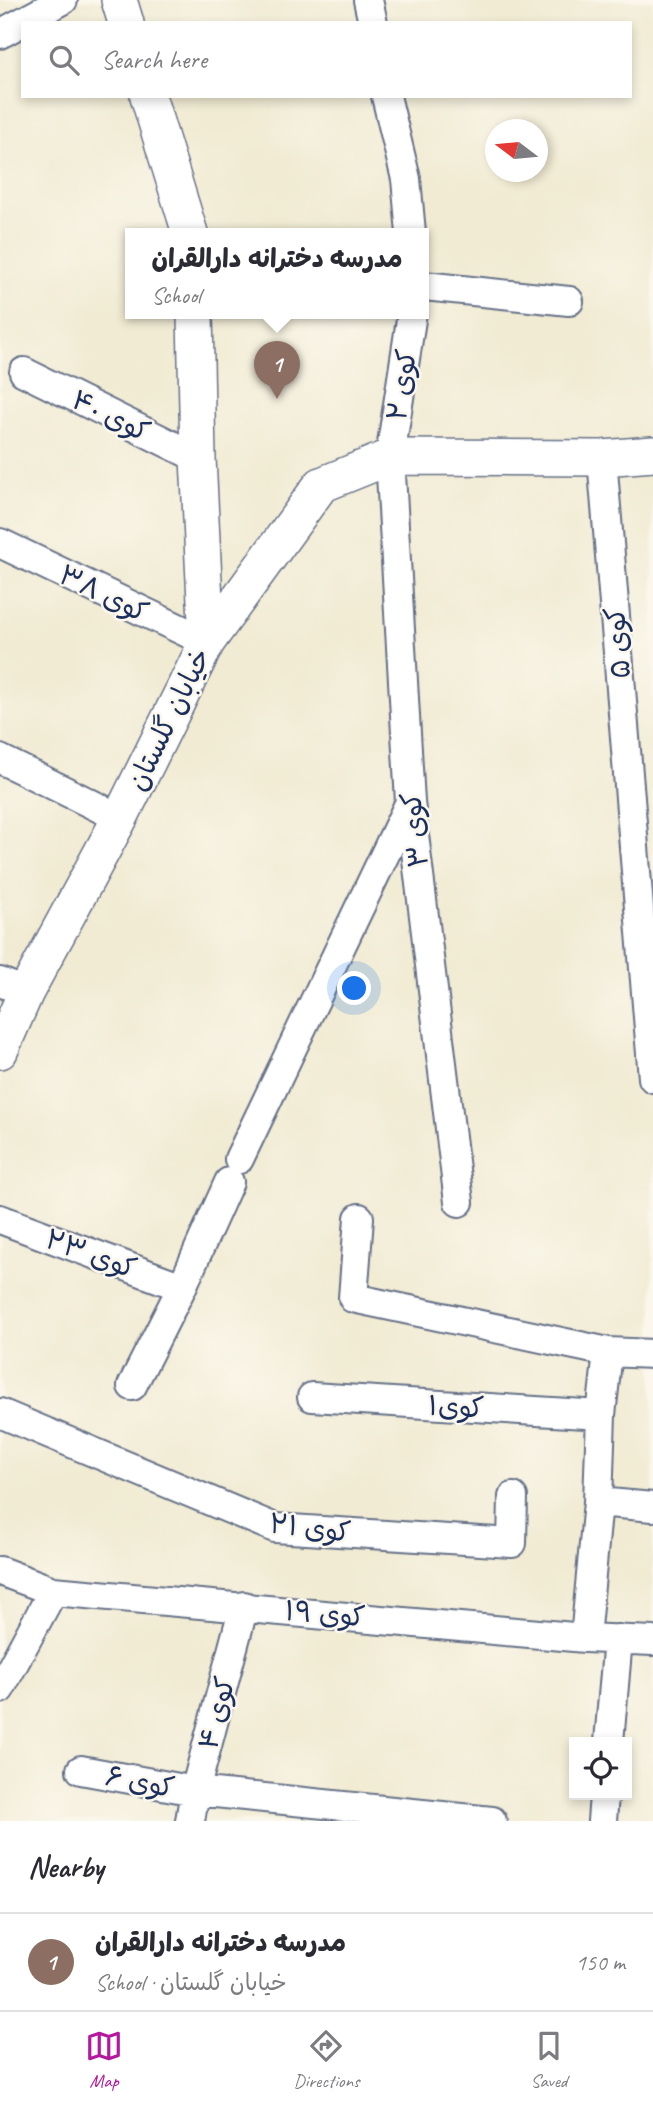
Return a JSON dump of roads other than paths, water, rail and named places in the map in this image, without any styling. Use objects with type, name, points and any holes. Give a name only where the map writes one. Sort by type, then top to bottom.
[{"type":"street","points":[[24,21],[64,0]]},
{"type":"street","points":[[119,0],[125,21]]},
{"type":"street","points":[[369,0],[373,21]]},
{"type":"street","points":[[0,34],[21,23]]},
{"type":"street","points":[[149,98],[188,228]]},
{"type":"street","points":[[386,98],[406,179],[411,228]]},
{"type":"street","points":[[429,287],[569,301]]},
{"type":"street","name":"خیابان گلستان","points":[[0,1051],[13,987],[120,818],[207,642],[198,458],[195,319]]},
{"type":"street","name":"کوی ۲","points":[[390,457],[411,319]]},
{"type":"street","name":"کوی ۴۰","points":[[24,372],[198,458]]},
{"type":"street","points":[[207,642],[321,485],[390,457],[602,458],[653,454]]},
{"type":"street","name":"کوی ۳","points":[[390,457],[410,802],[459,1202]]},
{"type":"street","name":"کوی ۵","points":[[602,458],[653,1078]]},
{"type":"street","name":"کوی ۳۸","points":[[0,543],[207,642]]},
{"type":"street","points":[[0,759],[120,818]]},
{"type":"street","points":[[132,1387],[182,1287],[234,1171],[410,802]]},
{"type":"street","points":[[359,1218],[353,1298],[608,1352],[653,1354]]},
{"type":"street","name":"کوی ۲۳","points":[[0,1219],[182,1287]]},
{"type":"street","points":[[585,1638],[608,1352]]},
{"type":"street","name":"کوی۱","points":[[312,1397],[601,1415]]},
{"type":"street","name":"کوی ۲۱","points":[[0,1413],[275,1528],[512,1543],[513,1497]]},
{"type":"street","points":[[598,1502],[653,1507]]},
{"type":"street","name":"کوی ۱۹","points":[[0,1571],[53,1591],[585,1638],[653,1641]]},
{"type":"street","points":[[0,1689],[53,1591]]},
{"type":"street","name":"کوی ۴","points":[[190,1821],[195,1791],[244,1606]]},
{"type":"street","points":[[609,1737],[618,1639]]},
{"type":"street","name":"کوی ۶","points":[[81,1770],[195,1791],[492,1821]]},
{"type":"street","points":[[602,1821],[604,1800]]},
{"type":"place","name":"مدرسه دخترانه دارالقران","points":[[277,399]]}]
